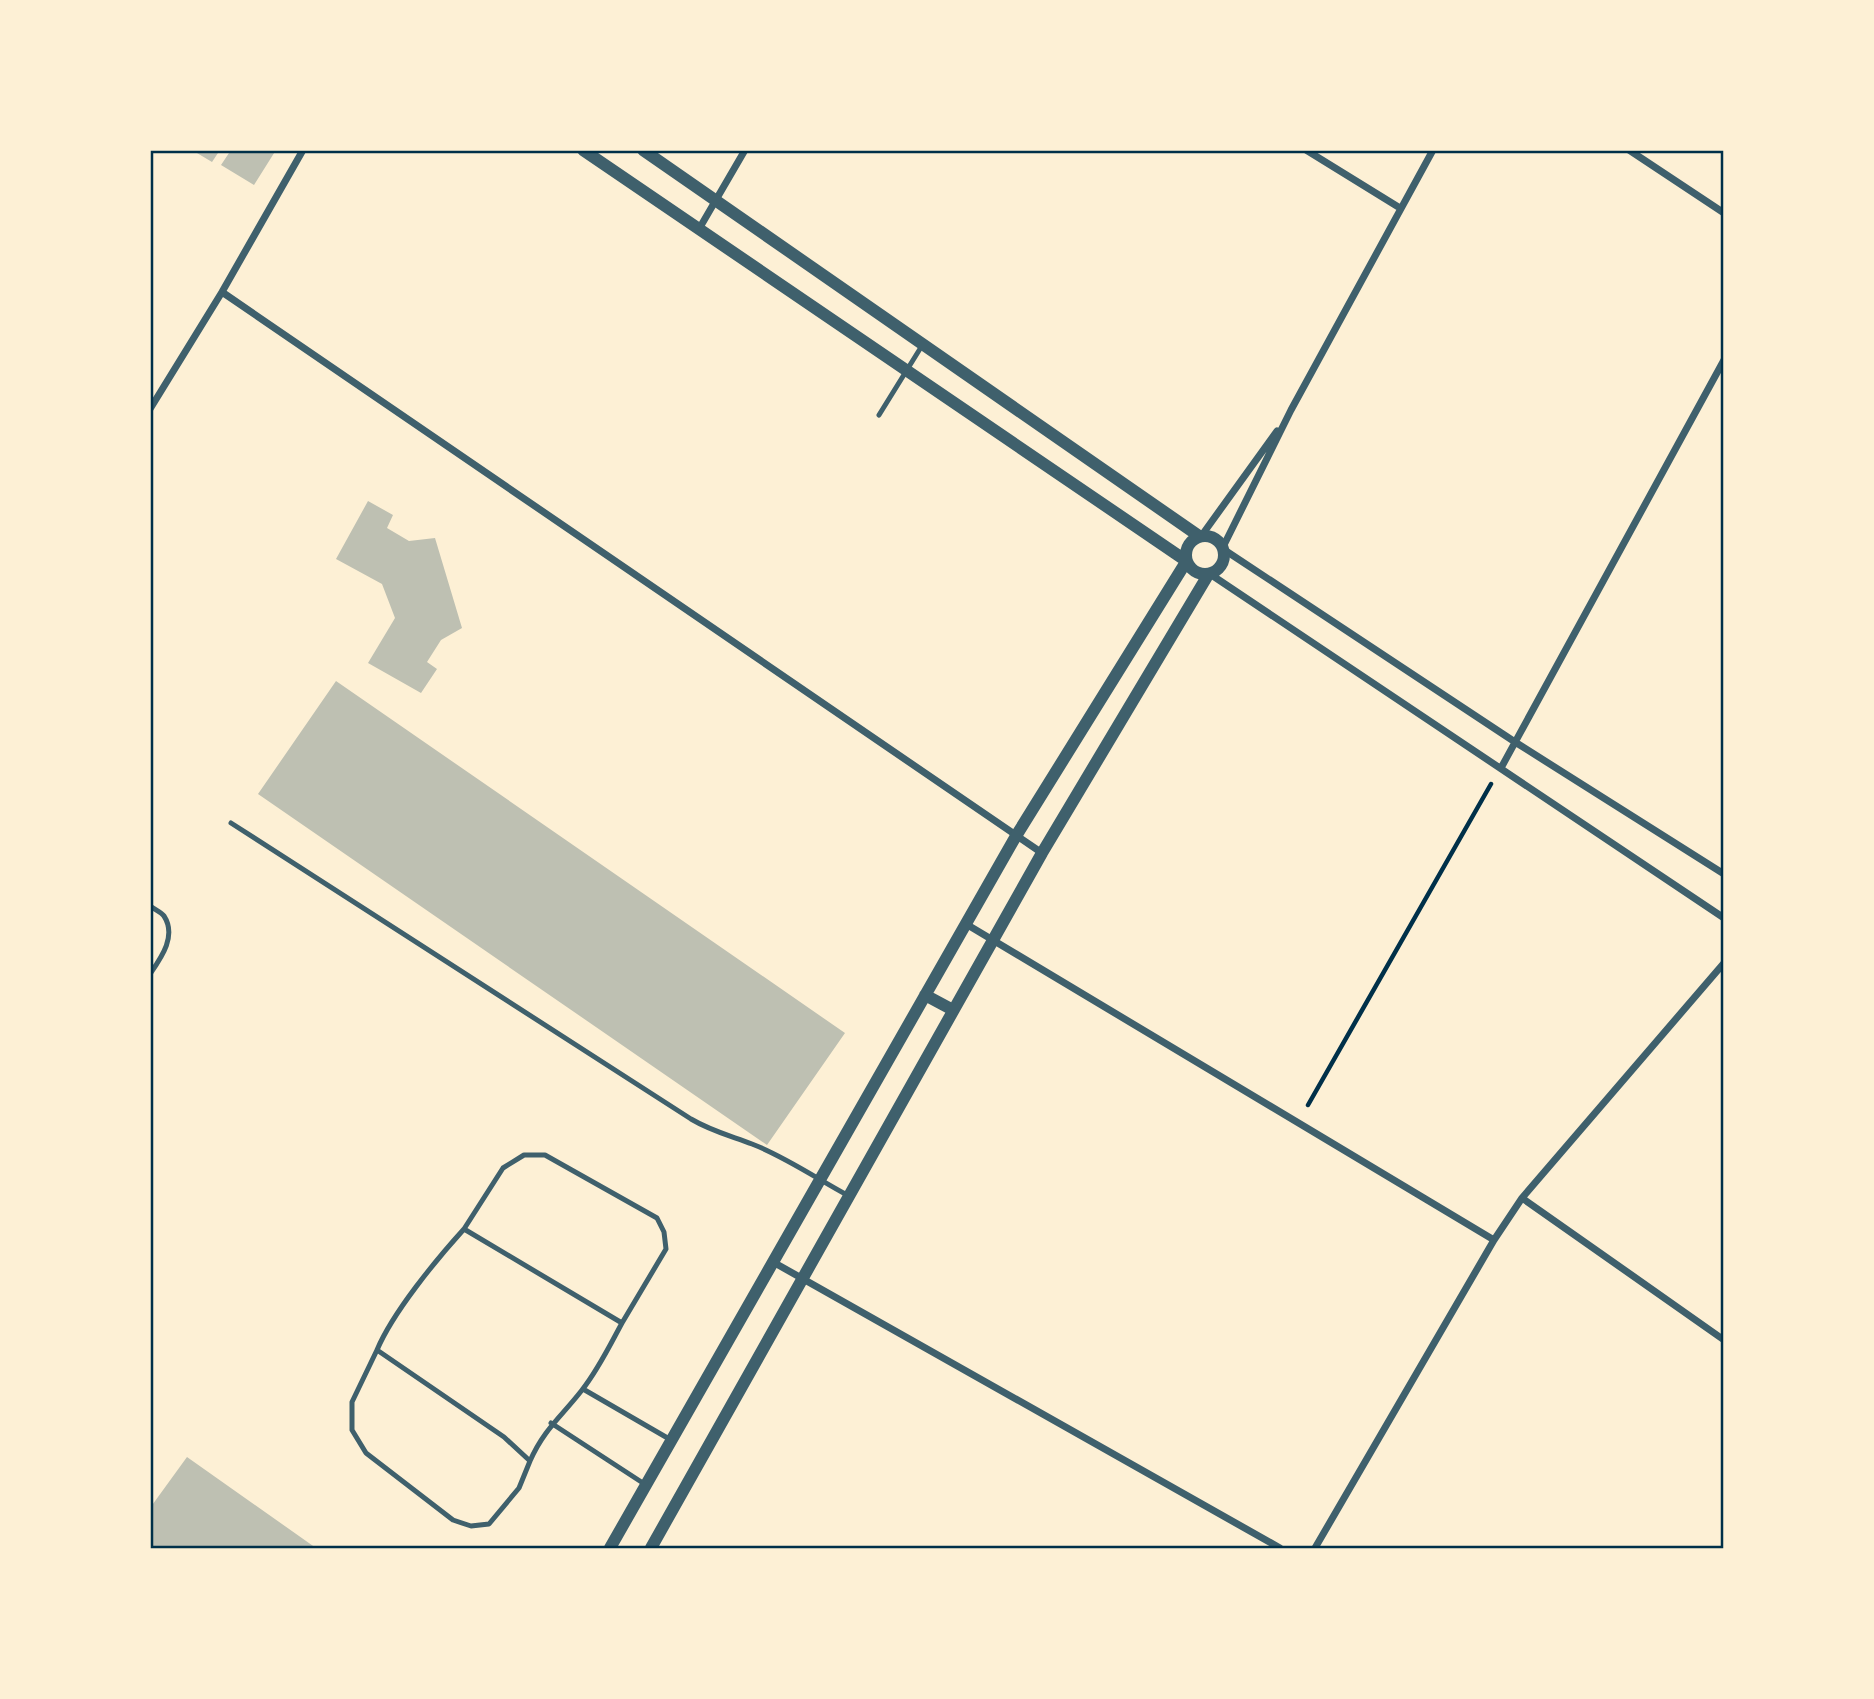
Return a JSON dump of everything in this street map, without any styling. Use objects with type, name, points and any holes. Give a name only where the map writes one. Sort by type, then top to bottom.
[{"type":"street","points":[[150,409],[153,398],[222,292],[303,150]]},
{"type":"street","points":[[583,150],[1186,561],[1191,569],[1209,574],[1724,918]]},
{"type":"street","points":[[643,150],[1201,536],[1218,540],[1223,548],[1515,742],[1724,874]]},
{"type":"street","points":[[698,230],[745,150]]},
{"type":"street","points":[[1306,150],[1400,208]]},
{"type":"street","points":[[651,1549],[1042,853],[1209,574],[1219,569],[1224,560],[1223,548],[1291,410],[1433,150]]},
{"type":"street","points":[[1629,150],[1724,213]]},
{"type":"street","points":[[222,292],[1042,853]]},
{"type":"street","points":[[1501,768],[1724,360]]},
{"type":"street","points":[[610,1549],[1016,836],[1186,561],[1185,550],[1191,541],[1201,536],[1291,410]]},
{"type":"street","points":[[966,925],[1494,1240]]},
{"type":"street","points":[[1315,1549],[1494,1240],[1522,1198],[1724,963]]},
{"type":"street","points":[[925,995],[953,1010]]},
{"type":"street","points":[[1522,1198],[1724,1340]]},
{"type":"street","points":[[773,1262],[1280,1549]]},
{"type":"lane","points":[[879,415],[923,344]]},
{"type":"lane","points":[[231,823],[691,1119],[711,1131],[763,1149],[849,1196]]},
{"type":"lane","points":[[150,906],[164,916],[169,931],[166,951],[150,974]]},
{"type":"lane","points":[[524,1155],[545,1155],[657,1219],[664,1232],[666,1249],[622,1323],[583,1389],[551,1423],[519,1488],[489,1524],[471,1526],[453,1520],[366,1453],[352,1430],[352,1402],[385,1331],[464,1229],[503,1168],[524,1155]]},
{"type":"lane","points":[[464,1229],[622,1323]]},
{"type":"lane","points":[[377,1350],[504,1437],[530,1461]]},
{"type":"lane","points":[[583,1389],[671,1440]]},
{"type":"lane","points":[[551,1423],[646,1485]]},
{"type":"path","points":[[1297,1124],[1501,768]]},
{"type":"building","points":[[192,150],[220,150],[212,162]]},
{"type":"building","points":[[231,150],[276,150],[254,185],[221,165]]},
{"type":"building","points":[[368,501],[393,515],[387,528],[409,541],[435,538],[462,628],[441,640],[427,662],[437,669],[421,693],[368,663],[395,618],[382,584],[336,559]]},
{"type":"building","points":[[336,681],[845,1033],[767,1145],[258,794]]},
{"type":"building","points":[[187,1457],[316,1548],[150,1548],[150,1508]]}]
